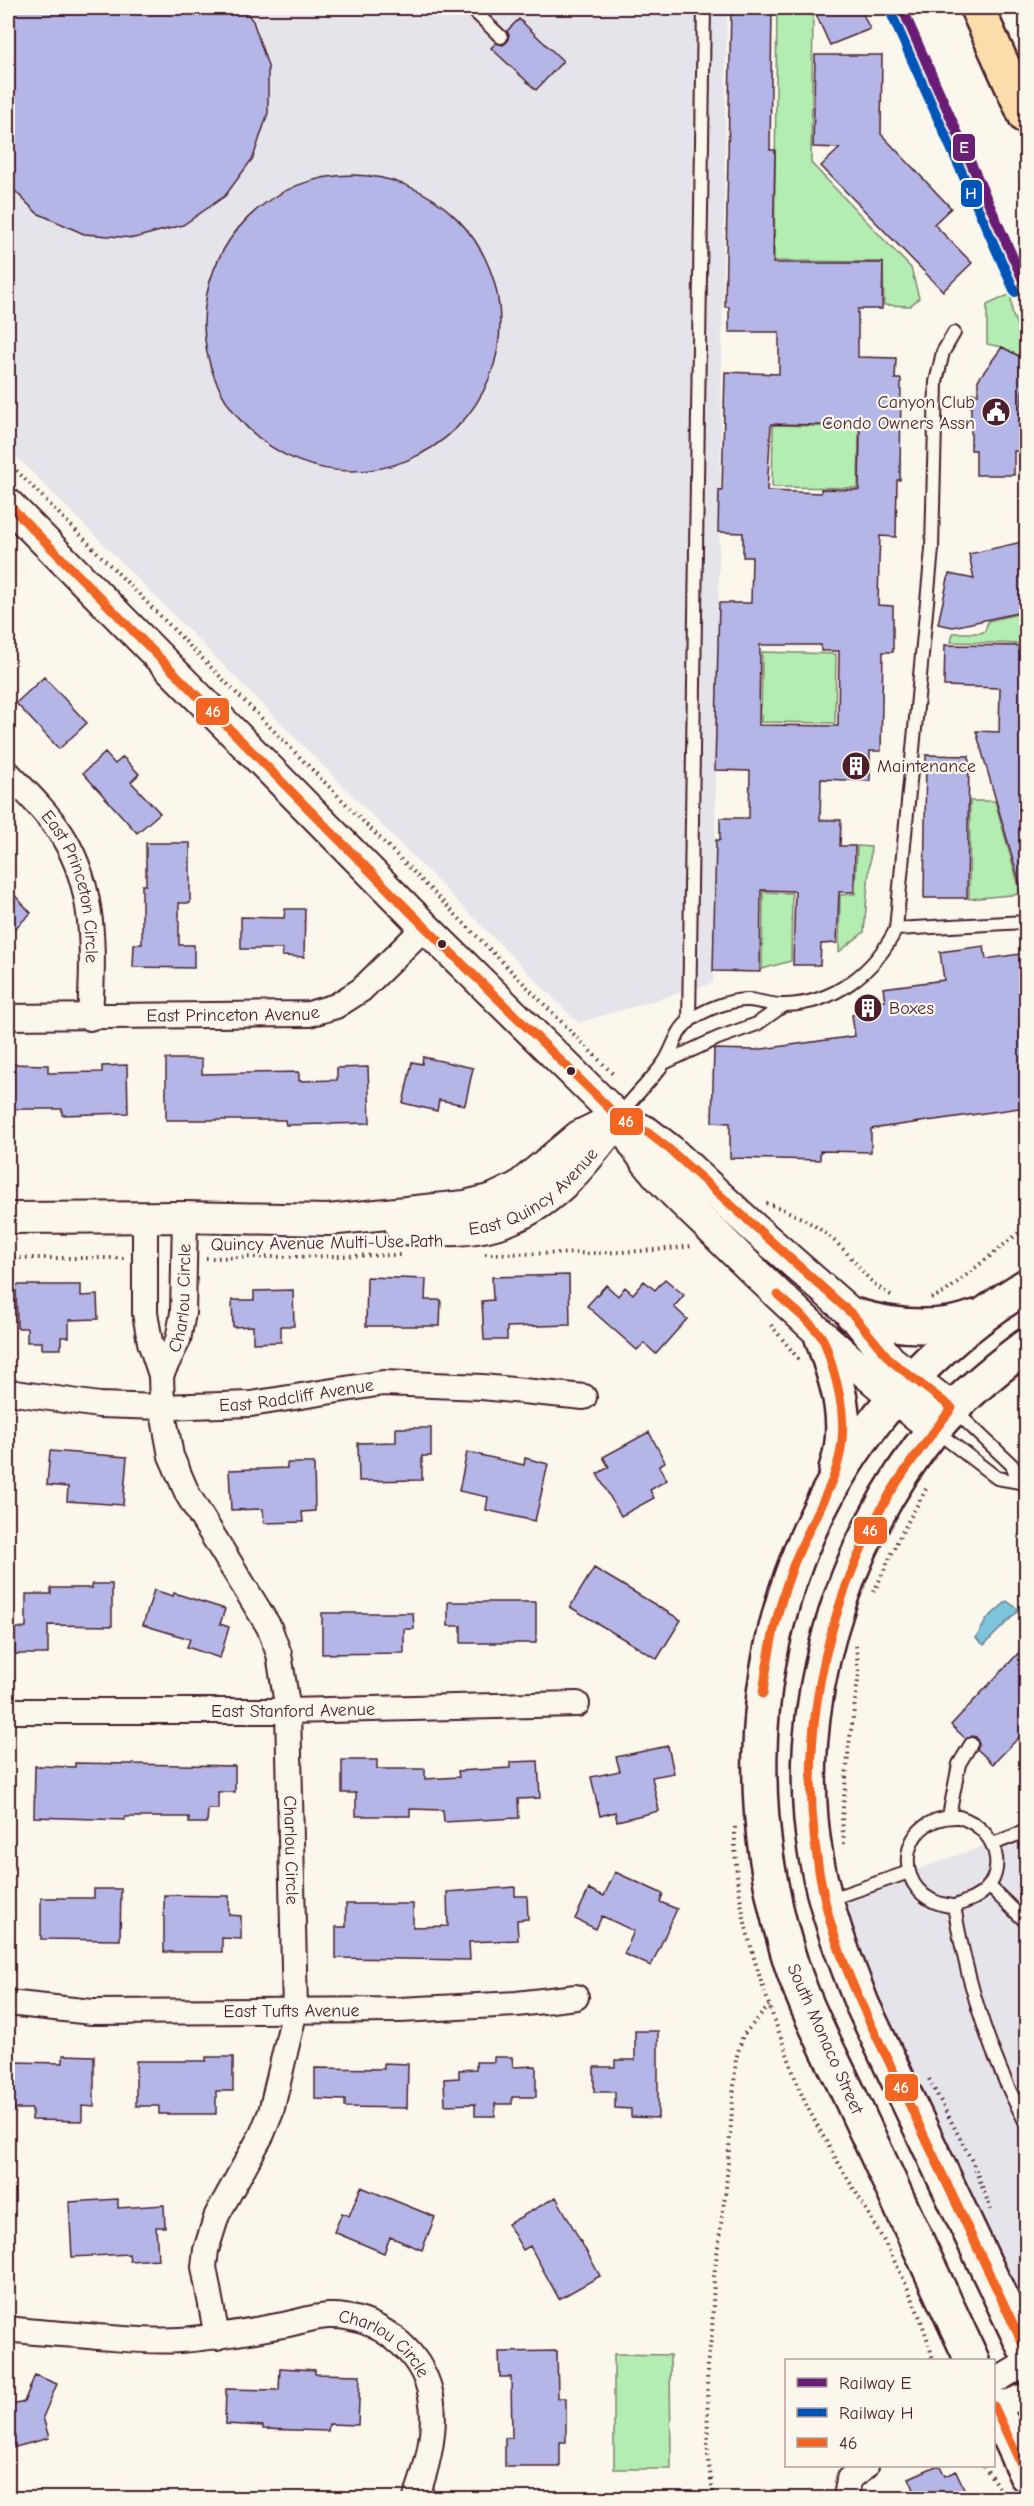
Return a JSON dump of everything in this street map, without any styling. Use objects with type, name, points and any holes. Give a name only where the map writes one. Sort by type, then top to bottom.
[{"type":"highway","points":[[978,8],[1026,117]]},
{"type":"main road","points":[[904,1388],[951,1341],[1026,1286]]},
{"type":"main road","points":[[853,1315],[891,1325],[911,1327],[947,1324],[988,1312]]},
{"type":"main road","points":[[822,1338],[837,1383],[844,1419],[842,1453],[831,1484]]},
{"type":"main road","points":[[1026,1346],[990,1373],[943,1419],[892,1491],[872,1527],[848,1576],[824,1653],[811,1750],[811,1811],[815,1855],[825,1901],[839,1946],[862,2004],[1026,2351]]},
{"type":"main road","name":"South Monaco Street","points":[[904,1388],[871,1424],[831,1484],[792,1569],[772,1644],[764,1687],[759,1746],[766,1860],[787,1953],[813,2020],[971,2359]]},
{"type":"main road","points":[[995,2409],[1026,2475]]},
{"type":"street","points":[[8,504],[425,927],[626,1107],[647,1132],[669,1149],[853,1315],[891,1360],[904,1388]]},
{"type":"street","name":"East Princeton Circle","points":[[8,773],[43,809],[63,836],[79,870],[90,915],[93,952],[90,1018]]},
{"type":"street","name":"East Princeton Avenue","points":[[8,1017],[90,1018],[309,1014],[336,1006],[361,990],[425,927]]},
{"type":"street","points":[[626,1107],[636,1151],[657,1175],[822,1338],[904,1388],[943,1419]]},
{"type":"street","name":"East Quincy Avenue","points":[[8,1218],[185,1217],[328,1220],[450,1208],[493,1199],[531,1178],[579,1136],[626,1107]]},
{"type":"street","name":"Charlou Circle","points":[[161,1375],[178,1340],[183,1313],[185,1217]]},
{"type":"street","name":"Charlou Circle","points":[[145,1218],[145,1313],[150,1342],[161,1375],[162,1407],[171,1456],[188,1495],[269,1627],[279,1654],[288,1711],[295,2010],[271,2112],[262,2134],[218,2215],[206,2250],[204,2267],[218,2337]]},
{"type":"street","name":"East Radcliff Avenue","points":[[8,1392],[99,1405],[162,1407],[251,1404],[383,1383],[442,1384],[584,1397]]},
{"type":"street","name":"East Stanford Avenue","points":[[8,1711],[288,1711],[577,1704]]},
{"type":"street","name":"East Tufts Avenue","points":[[8,2003],[92,2012],[400,2010],[517,2004],[576,1996]]},
{"type":"street","name":"Charlou Circle","points":[[8,2329],[145,2342],[218,2337],[327,2316],[349,2317],[364,2321],[384,2330],[398,2341],[414,2360],[427,2382],[432,2402],[430,2440],[416,2499]]},
{"type":"street","points":[[995,2381],[1026,2363]]},
{"type":"street","points":[[995,2407],[1026,2396]]},
{"type":"street","points":[[846,2499],[849,2480],[865,2467]]},
{"type":"lane","points":[[471,8],[501,37]]},
{"type":"lane","points":[[688,1022],[704,8]]},
{"type":"lane","points":[[626,1107],[664,1063],[673,1042],[688,1022],[734,1001],[749,1000],[784,1005],[824,997],[851,983],[879,958],[896,929],[932,549],[936,382],[943,352],[954,333]]},
{"type":"lane","points":[[896,929],[1026,922]]},
{"type":"lane","points":[[664,1063],[718,1038],[757,1024],[784,1005]]},
{"type":"lane","points":[[943,1419],[1012,1465],[1023,1482]]},
{"type":"lane","points":[[943,1419],[997,1478],[1023,1482]]},
{"type":"lane","points":[[949,1816],[959,1764],[971,1744]]},
{"type":"lane","points":[[949,1816],[968,1820],[981,1827],[993,1844],[996,1864],[990,1887],[971,1900],[954,1906],[928,1898],[914,1885],[909,1872],[909,1848],[917,1833],[926,1824],[949,1816]]},
{"type":"lane","points":[[993,1844],[1026,1831]]},
{"type":"lane","points":[[825,1901],[909,1872]]},
{"type":"lane","points":[[990,1887],[1026,1922]]},
{"type":"lane","points":[[954,1906],[975,2002],[1008,2088],[1026,2123]]},
{"type":"path","points":[[8,462],[626,1107]]},
{"type":"path","points":[[758,1201],[807,1220],[844,1250],[869,1281],[897,1297]]},
{"type":"path","points":[[927,1300],[944,1293],[1026,1227]]},
{"type":"path","points":[[482,1254],[600,1253],[698,1245]]},
{"type":"path","name":"Quincy Avenue Multi-Use Path","points":[[184,1258],[410,1255]]},
{"type":"path","points":[[8,1258],[145,1258]]},
{"type":"path","points":[[770,1324],[803,1364]]},
{"type":"path","points":[[714,2499],[708,2460],[707,2365],[712,2333],[714,2276],[726,2188],[736,2059],[743,2035],[769,2006],[806,2106],[893,2261],[919,2317],[932,2359]]},
{"type":"path","points":[[985,2467],[1006,2499]]},
{"type":"shaded area","points":[[8,8],[727,8],[713,983],[578,1023],[8,448]]},
{"type":"shaded area","points":[[1026,1831],[1026,2323],[868,1991],[837,1898]]},
{"type":"green space","points":[[777,8],[809,8],[813,16],[811,163],[911,268],[919,298],[910,306],[884,305],[883,262],[774,261]]},
{"type":"green space","points":[[1011,294],[1012,313],[1026,349],[1026,360],[1002,347],[987,344],[987,305]]},
{"type":"green space","points":[[773,425],[859,427],[858,488],[772,487]]},
{"type":"green space","points":[[1026,612],[1026,644],[951,642],[953,633],[981,633],[985,631],[988,621]]},
{"type":"green space","points":[[762,652],[836,654],[835,723],[761,722]]},
{"type":"green space","points":[[970,801],[995,801],[1021,894],[969,899]]},
{"type":"green space","points":[[857,846],[871,847],[864,932],[839,952],[840,895],[855,894]]},
{"type":"green space","points":[[763,892],[792,893],[791,961],[762,969]]},
{"type":"green space","points":[[614,2354],[670,2355],[671,2469],[614,2469]]},
{"type":"water","points":[[1007,1601],[1019,1610],[984,1645],[976,1638],[987,1619]]},
{"type":"building","points":[[8,8],[243,8],[253,21],[268,66],[268,113],[253,158],[225,196],[183,225],[134,238],[84,234],[37,213],[8,184]]},
{"type":"building","points":[[731,8],[772,8],[770,150],[775,150],[773,263],[883,263],[882,309],[858,309],[858,357],[896,358],[895,379],[901,379],[900,480],[897,480],[896,537],[880,536],[878,605],[893,606],[893,652],[883,652],[881,751],[870,751],[870,781],[821,779],[820,820],[841,820],[840,846],[855,846],[854,892],[839,892],[837,943],[821,944],[820,965],[793,965],[795,891],[761,890],[760,972],[713,971],[716,840],[720,840],[720,818],[749,818],[750,771],[715,770],[719,603],[751,603],[752,557],[743,557],[743,533],[718,532],[719,490],[722,491],[725,372],[779,374],[779,332],[729,332],[729,307],[725,307]],"holes":[[[771,424],[860,426],[859,490],[821,489],[821,493],[767,491]],[[760,645],[821,645],[821,651],[839,651],[838,726],[759,725]]]},
{"type":"building","points":[[813,8],[860,8],[870,29],[830,45]]},
{"type":"building","points":[[519,19],[563,61],[536,90],[491,48],[496,43],[503,45],[507,42],[509,35],[507,31]]},
{"type":"building","points":[[815,55],[882,55],[881,134],[951,208],[934,224],[972,263],[943,291],[821,166],[840,148],[813,147]]},
{"type":"building","points":[[352,175],[381,178],[409,186],[434,200],[457,218],[475,241],[489,266],[497,294],[500,323],[497,352],[489,380],[475,405],[457,428],[434,446],[409,460],[381,468],[352,471],[323,468],[295,460],[270,446],[247,428],[229,405],[215,380],[207,352],[204,323],[207,294],[215,266],[229,241],[247,218],[270,200],[295,186],[323,178]]},
{"type":"building","name":"Canyon Club Condo Owners Assn","points":[[1002,347],[1026,360],[1026,382],[1022,392],[1021,451],[1014,451],[1014,475],[976,475],[976,450],[971,450],[971,393],[978,394],[978,380]]},
{"type":"building","points":[[1026,541],[1026,611],[953,627],[938,624],[949,574],[974,579],[969,554]]},
{"type":"building","points":[[945,645],[1026,646],[1026,753],[1021,753],[1020,800],[1026,798],[1026,890],[1022,891],[976,731],[999,732],[1000,688],[944,686]]},
{"type":"building","points":[[44,677],[87,723],[59,749],[16,703]]},
{"type":"building","points":[[105,753],[115,764],[123,757],[139,774],[131,782],[160,813],[137,833],[83,773]]},
{"type":"building","points":[[926,755],[969,756],[967,898],[924,898]]},
{"type":"building","points":[[146,843],[190,843],[190,903],[179,903],[179,945],[194,945],[194,968],[133,967],[134,944],[142,944],[142,885],[146,885]]},
{"type":"building","points":[[8,888],[31,913],[8,935]]},
{"type":"building","points":[[285,909],[305,909],[304,957],[282,956],[283,949],[241,949],[241,917],[284,918]]},
{"type":"building","points":[[984,946],[986,959],[1026,953],[1026,1107],[871,1129],[871,1152],[820,1151],[820,1160],[730,1158],[730,1123],[712,1122],[714,1049],[755,1050],[855,1036],[852,1015],[859,1013],[858,1005],[885,1001],[883,988],[944,980],[940,952]]},
{"type":"building","points":[[423,1057],[473,1068],[465,1105],[439,1100],[437,1111],[403,1103],[412,1062],[422,1064]]},
{"type":"building","points":[[166,1059],[202,1059],[202,1074],[299,1072],[299,1081],[337,1080],[337,1068],[368,1067],[370,1123],[286,1125],[285,1120],[166,1120]]},
{"type":"building","points":[[8,1064],[48,1065],[48,1073],[102,1072],[102,1066],[127,1065],[128,1113],[62,1115],[62,1109],[8,1109]]},
{"type":"building","points":[[569,1275],[570,1325],[507,1327],[507,1340],[484,1340],[482,1301],[493,1300],[492,1277]]},
{"type":"building","points":[[367,1277],[426,1279],[425,1300],[441,1300],[440,1326],[366,1326]]},
{"type":"building","points":[[665,1279],[684,1295],[674,1307],[687,1319],[656,1354],[644,1343],[637,1350],[587,1306],[606,1285],[618,1296],[625,1287],[633,1294],[644,1281],[655,1290]]},
{"type":"building","points":[[16,1285],[81,1285],[81,1296],[97,1295],[98,1319],[69,1320],[69,1337],[61,1337],[61,1349],[42,1349],[42,1342],[27,1342],[27,1328],[17,1328]]},
{"type":"building","points":[[293,1290],[294,1326],[281,1326],[281,1342],[253,1343],[253,1326],[233,1327],[232,1300],[254,1300],[254,1291]]},
{"type":"building","points":[[396,1428],[431,1428],[431,1456],[422,1456],[422,1480],[359,1481],[358,1443],[396,1442]]},
{"type":"building","points":[[649,1432],[665,1462],[659,1466],[667,1480],[650,1490],[654,1498],[621,1516],[597,1474],[609,1467],[603,1457]]},
{"type":"building","points":[[50,1451],[127,1457],[123,1505],[67,1501],[68,1487],[47,1485]]},
{"type":"building","points":[[467,1452],[524,1465],[525,1458],[548,1464],[535,1521],[486,1510],[488,1497],[459,1491]]},
{"type":"building","points":[[287,1463],[314,1463],[315,1511],[302,1512],[303,1522],[264,1523],[263,1509],[231,1510],[229,1470],[287,1468]]},
{"type":"building","points":[[594,1568],[681,1620],[657,1659],[570,1607]]},
{"type":"building","points":[[92,1584],[112,1584],[112,1626],[48,1625],[48,1654],[15,1654],[15,1628],[26,1628],[26,1594],[51,1594],[51,1588],[92,1588]]},
{"type":"building","points":[[154,1590],[173,1596],[174,1593],[225,1609],[220,1624],[229,1627],[220,1658],[187,1647],[190,1639],[143,1625]]},
{"type":"building","points":[[448,1602],[536,1602],[536,1643],[461,1643],[461,1626],[448,1626]]},
{"type":"building","points":[[322,1613],[413,1613],[414,1629],[404,1629],[404,1653],[322,1654]]},
{"type":"building","points":[[1026,1645],[1026,1730],[993,1764],[977,1749],[979,1744],[976,1737],[965,1738],[951,1725]]},
{"type":"building","points":[[668,1746],[674,1773],[652,1777],[659,1811],[617,1821],[615,1812],[600,1816],[591,1777],[620,1771],[616,1757]]},
{"type":"building","points":[[342,1760],[377,1760],[377,1769],[425,1769],[425,1779],[459,1777],[458,1771],[510,1768],[510,1762],[538,1761],[540,1798],[518,1799],[519,1818],[444,1822],[443,1810],[410,1809],[410,1816],[356,1816],[356,1793],[342,1793]]},
{"type":"building","points":[[75,1763],[235,1766],[235,1792],[218,1792],[218,1809],[208,1809],[207,1823],[189,1823],[189,1817],[125,1817],[125,1820],[34,1817],[35,1766],[75,1767]]},
{"type":"building","points":[[615,1872],[663,1894],[660,1902],[677,1909],[651,1966],[624,1954],[634,1931],[602,1916],[596,1929],[575,1919],[589,1889],[604,1896]]},
{"type":"building","points":[[515,1887],[515,1896],[527,1896],[528,1919],[517,1920],[518,1940],[469,1942],[470,1960],[336,1958],[336,1927],[346,1927],[346,1904],[413,1904],[413,1927],[448,1926],[447,1892]]},
{"type":"building","points":[[94,1889],[121,1889],[120,1940],[41,1939],[41,1898],[94,1898]]},
{"type":"building","points":[[164,1895],[229,1896],[229,1915],[241,1916],[241,1939],[222,1938],[222,1952],[164,1952]]},
{"type":"building","points":[[635,2031],[658,2031],[658,2118],[631,2117],[631,2109],[615,2108],[615,2092],[594,2092],[594,2067],[615,2067],[615,2060],[635,2060]]},
{"type":"building","points":[[63,2055],[94,2056],[94,2107],[82,2106],[82,2121],[32,2120],[32,2109],[13,2109],[13,2062],[63,2063]]},
{"type":"building","points":[[206,2057],[233,2057],[233,2091],[216,2091],[216,2114],[159,2114],[159,2106],[136,2106],[136,2061],[206,2061]]},
{"type":"building","points":[[494,2057],[512,2057],[513,2067],[536,2066],[536,2097],[512,2097],[512,2104],[495,2104],[495,2116],[475,2116],[475,2104],[445,2105],[444,2079],[459,2078],[459,2070],[476,2069],[476,2062],[494,2062]]},
{"type":"building","points":[[384,2063],[408,2064],[407,2108],[345,2107],[345,2100],[315,2099],[315,2068],[384,2069]]},
{"type":"building","points":[[361,2187],[435,2217],[422,2250],[390,2237],[384,2253],[334,2232],[342,2213],[349,2216]]},
{"type":"building","points":[[556,2197],[600,2276],[559,2299],[530,2246],[523,2250],[508,2224]]},
{"type":"building","points":[[118,2199],[118,2208],[164,2205],[165,2227],[156,2227],[158,2259],[130,2261],[129,2254],[72,2257],[69,2202]]},
{"type":"building","points":[[557,2351],[558,2398],[566,2398],[566,2442],[560,2442],[560,2467],[505,2467],[505,2438],[512,2438],[511,2377],[500,2377],[499,2352]]},
{"type":"building","points":[[280,2368],[315,2370],[315,2374],[360,2375],[358,2425],[329,2424],[328,2431],[263,2429],[263,2426],[225,2424],[226,2389],[279,2390]]},
{"type":"building","points":[[35,2375],[57,2384],[43,2417],[49,2438],[8,2449],[8,2406],[24,2402]]},
{"type":"building","points":[[934,2467],[940,2467],[945,2476],[956,2471],[969,2499],[918,2499],[909,2478]]},
{"type":"rail line","name":"E","points":[[902,8],[1026,287]]},
{"type":"rail line","name":"H","points":[[891,13],[1015,292]]},
{"type":"transit line","name":"46","points":[[8,504],[425,927],[618,1117],[647,1132],[669,1149],[853,1315],[891,1361],[952,1408],[884,1503],[855,1563],[838,1610],[825,1657],[816,1705],[812,1754],[812,1803],[816,1852],[825,1901],[839,1950],[870,2022],[1026,2351]]},
{"type":"transit line","name":"46","points":[[763,1694],[770,1647],[782,1600],[796,1557],[838,1464],[843,1422],[836,1380],[825,1343],[811,1325],[778,1295]]},
{"type":"transit line","name":"46","points":[[995,2408],[1026,2475]]},
{"type":"place","name":"Canyon Club Condo Owners Assn","points":[[996,412]]},
{"type":"place","name":"Maintenance","points":[[856,766]]},
{"type":"place","name":"Boxes","points":[[868,1008]]}]
